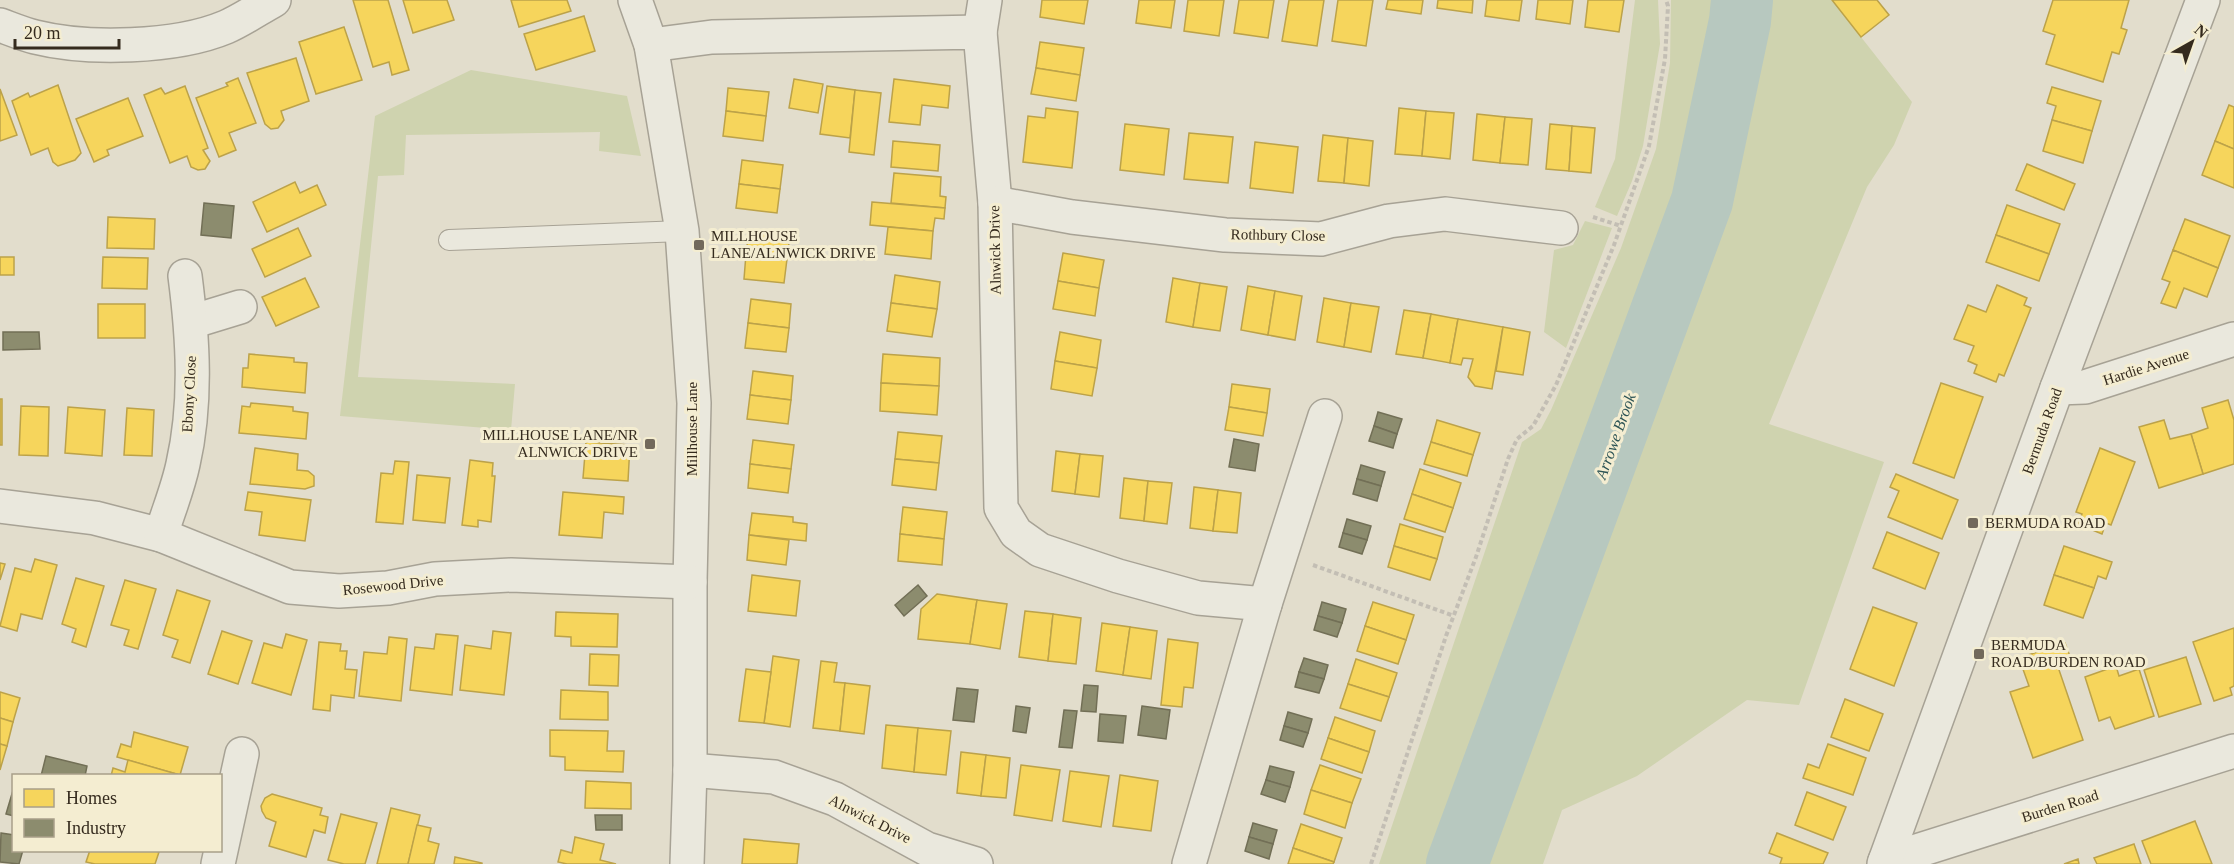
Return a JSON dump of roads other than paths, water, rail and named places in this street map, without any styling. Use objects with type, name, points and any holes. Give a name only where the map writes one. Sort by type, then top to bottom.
[{"type":"street","points":[[0,25],[35,37],[77,43],[115,45],[150,42],[188,38],[225,27],[274,0]]},
{"type":"street","name":"Millhouse Lane","points":[[635,0],[651,45],[682,231],[694,403],[687,864]]},
{"type":"street","name":"Alnwick Drive","points":[[985,0],[980,32],[994,203],[1001,508],[1016,534],[1040,550],[1129,579],[1198,598],[1265,604]]},
{"type":"street","name":"Bermuda Road","points":[[1885,862],[2057,388],[2203,0]]},
{"type":"street","points":[[651,45],[712,37],[980,32]]},
{"type":"street","name":"Rothbury Close","points":[[994,203],[1083,218],[1225,235],[1321,239],[1389,221],[1444,214],[1561,228]]},
{"type":"street","name":"Ebony Close","points":[[161,535],[183,465],[190,423],[191,322],[185,276]]},
{"type":"street","points":[[191,322],[240,307]]},
{"type":"street","name":"Hardie Avenue","points":[[2057,388],[2085,387],[2234,339]]},
{"type":"street","points":[[1189,864],[1265,604],[1325,416]]},
{"type":"street","name":"Rosewood Drive","points":[[0,506],[95,518],[161,535],[290,587],[339,591],[388,588],[435,579],[511,575],[690,582]]},
{"type":"street","name":"Burden Road","points":[[1885,862],[2234,751]]},
{"type":"street","points":[[222,846],[242,754]]},
{"type":"street","name":"Alnwick Drive","points":[[690,770],[774,777],[835,799],[927,849],[976,864]]},
{"type":"lane","points":[[449,240],[682,231]]},
{"type":"waterway","name":"Arrowe Brook","points":[[1457,864],[1702,201],[1740,21],[1742,0]]},
{"type":"place","name":"MILLHOUSE LANE/ALNWICK DRIVE","points":[[699,245]]},
{"type":"place","name":"MILLHOUSE LANE/NR ALNWICK DRIVE","points":[[650,444]]},
{"type":"place","name":"BERMUDA ROAD","points":[[1973,523]]},
{"type":"place","name":"BERMUDA ROAD/BURDEN ROAD","points":[[1979,654]]}]
